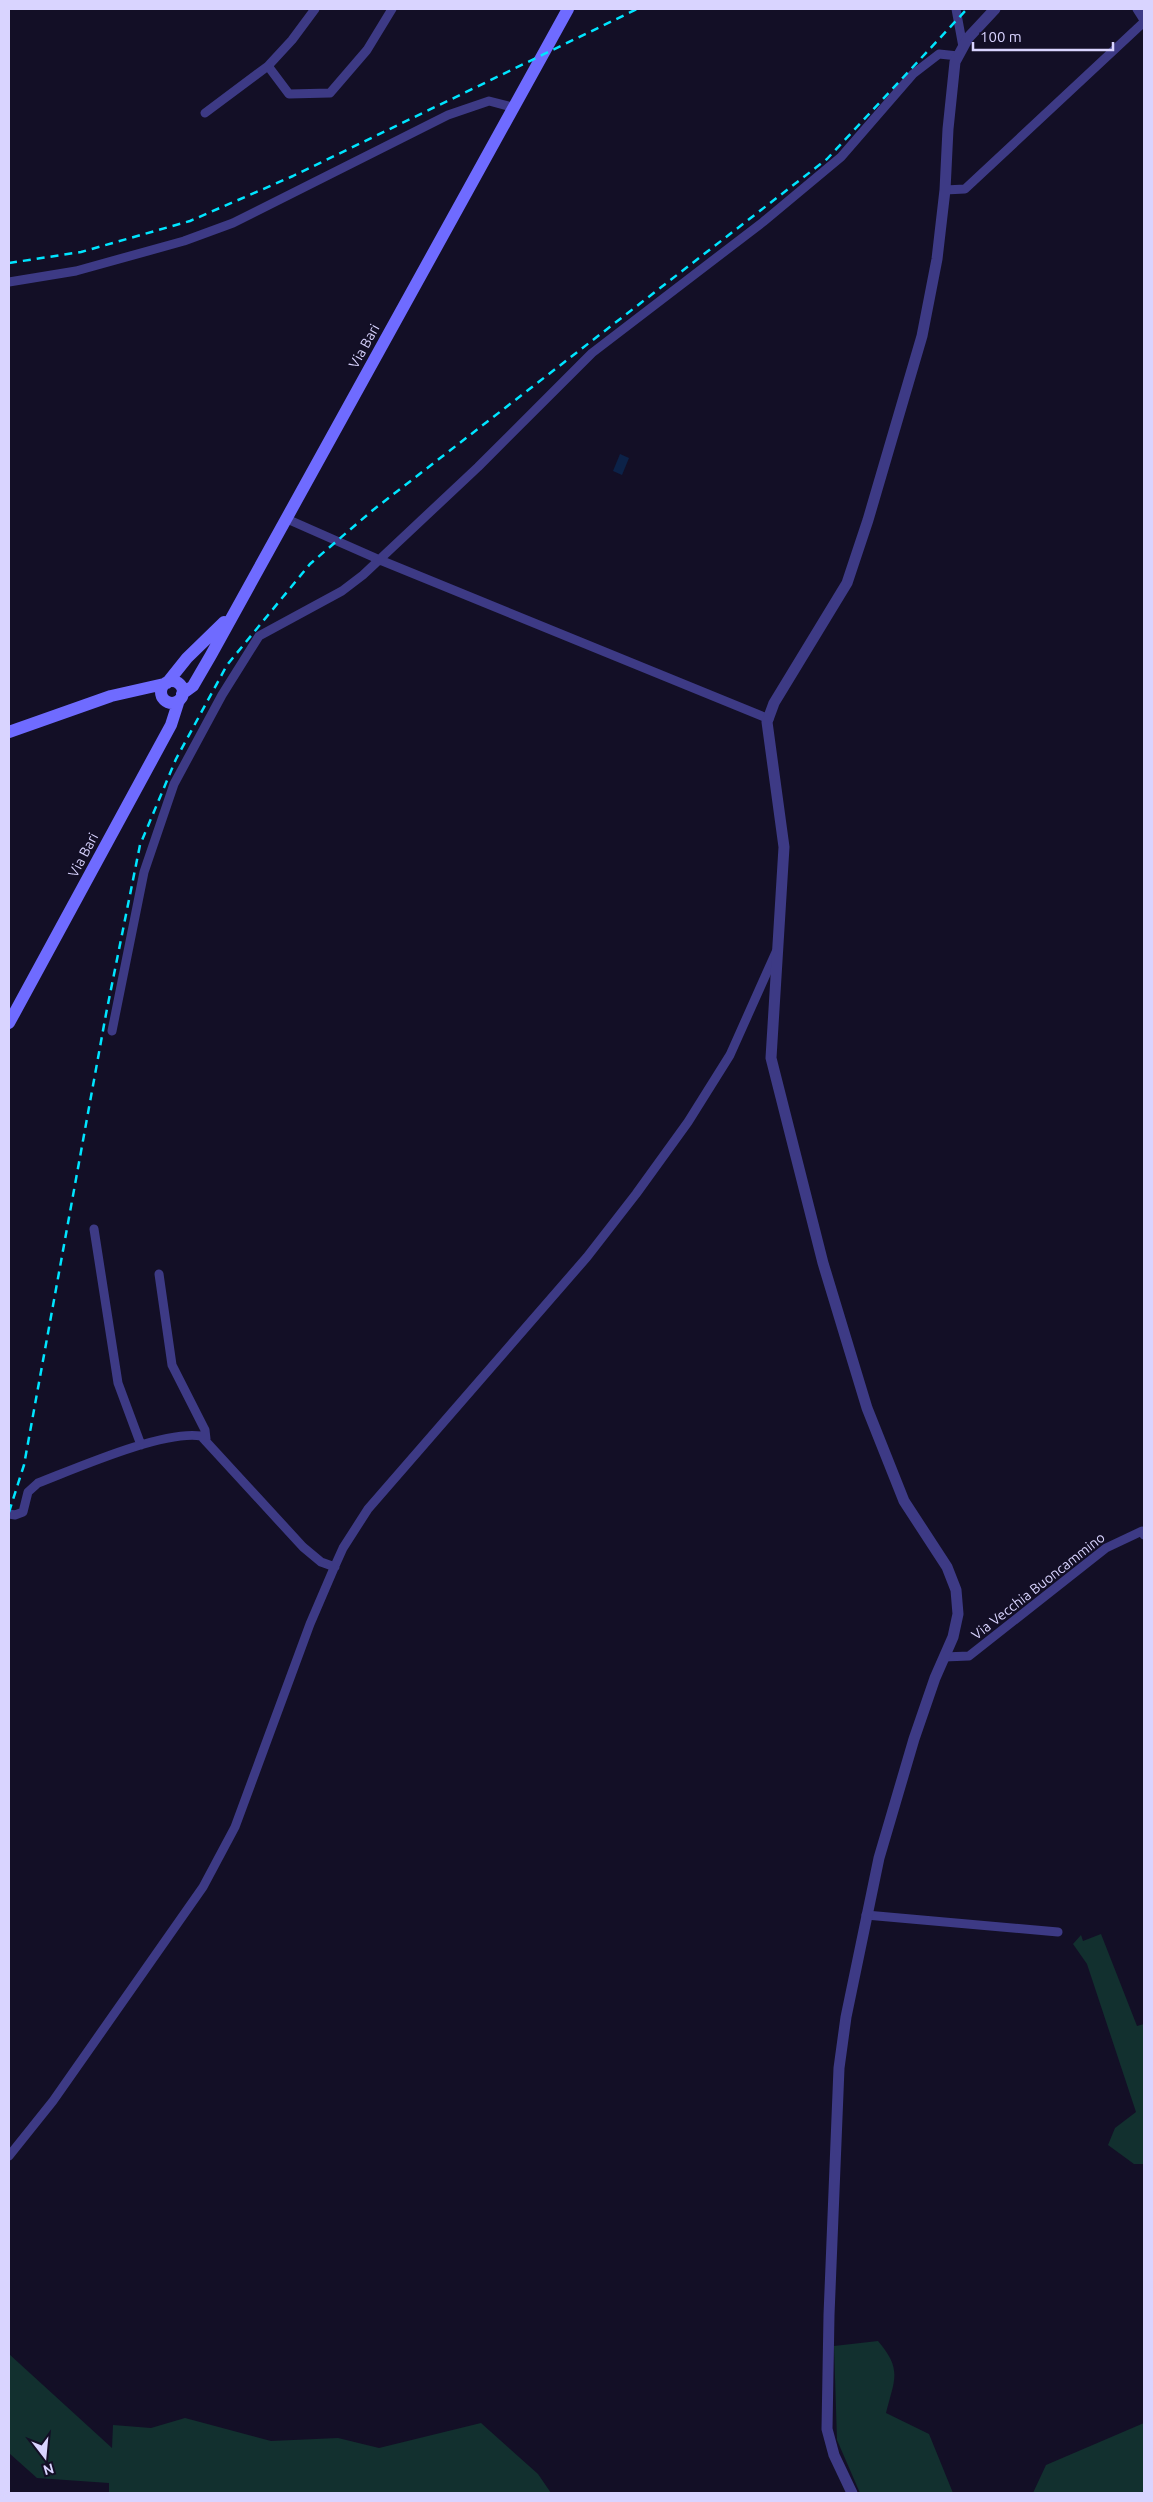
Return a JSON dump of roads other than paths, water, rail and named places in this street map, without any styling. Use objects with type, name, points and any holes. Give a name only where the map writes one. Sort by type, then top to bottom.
[{"type":"main road","name":"Via Bari","points":[[9,1023],[176,716],[181,697],[192,686],[287,519],[512,107],[568,9]]},
{"type":"main road","points":[[166,733],[161,691],[187,658],[232,615]]},
{"type":"main road","points":[[9,732],[130,691],[174,682],[180,685],[181,697],[170,703],[163,699],[130,691]]},
{"type":"street","points":[[205,113],[268,66],[292,40],[315,9]]},
{"type":"street","points":[[268,66],[289,94],[330,93],[367,50],[392,9]]},
{"type":"street","points":[[956,9],[961,52]]},
{"type":"street","points":[[852,2493],[834,2455],[829,2437],[826,2400],[839,2068],[846,2016],[879,1858],[914,1739],[953,1637],[958,1614],[956,1590],[947,1567],[904,1501],[866,1408],[823,1263],[770,1058],[784,847],[769,719],[774,703],[847,583],[911,381],[922,336],[937,259],[945,190],[948,129],[955,62],[968,38],[995,9]]},
{"type":"street","points":[[945,190],[965,189],[1144,21],[1137,9]]},
{"type":"street","points":[[112,1031],[144,872],[174,784],[217,703],[259,636],[342,591],[380,560],[478,467],[592,353],[763,222],[841,157],[913,74],[939,54],[961,52]]},
{"type":"street","points":[[9,282],[76,271],[184,241],[233,223],[448,114],[489,101],[512,107]]},
{"type":"street","points":[[287,519],[380,560],[769,719]]},
{"type":"street","points":[[9,2156],[47,2108],[203,1887],[235,1827],[310,1624],[343,1548],[368,1509],[587,1257],[642,1186],[688,1122],[730,1055],[776,952]]},
{"type":"street","points":[[94,1228],[118,1383],[141,1445]]},
{"type":"street","points":[[159,1274],[172,1365],[205,1430],[206,1439]]},
{"type":"street","points":[[9,1514],[15,1515],[23,1512],[28,1492],[38,1483],[141,1445],[194,1435],[206,1439],[303,1547],[321,1562],[335,1567]]},
{"type":"street","name":"Via Vecchia Buoncammino","points":[[944,1657],[969,1656],[1106,1548],[1142,1530],[1144,1535]]},
{"type":"street","points":[[866,1915],[1058,1932]]},
{"type":"water","points":[[620,454],[629,458],[622,475],[613,471]]},
{"type":"railway","points":[[9,263],[81,252],[190,221],[293,176],[637,9]]},
{"type":"railway","points":[[9,1512],[24,1465],[106,1014],[140,845],[176,759],[227,665],[310,564],[373,510],[827,159],[967,9]]}]
